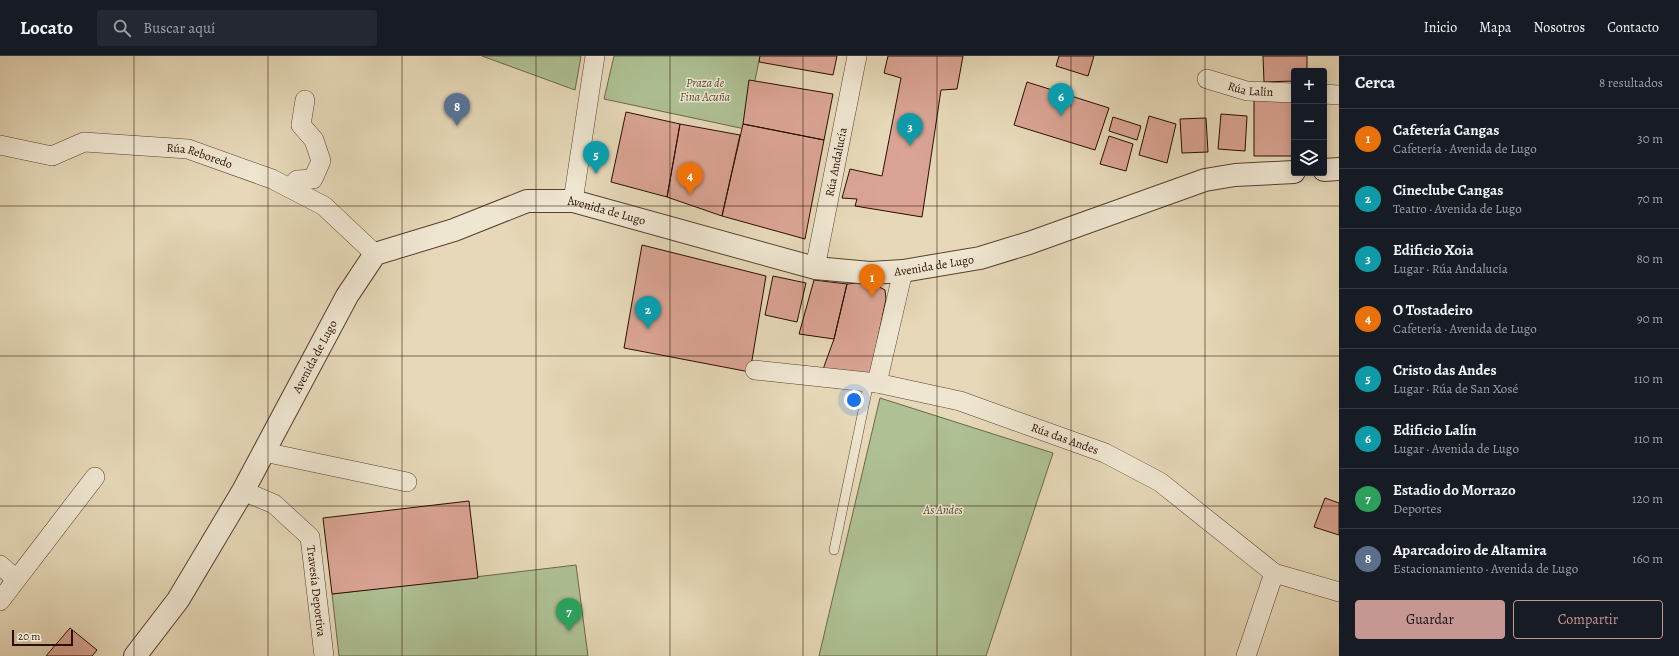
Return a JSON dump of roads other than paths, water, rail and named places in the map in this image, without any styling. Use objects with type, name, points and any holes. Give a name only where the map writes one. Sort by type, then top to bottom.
[{"type":"street","points":[[573,201],[595,56]]},
{"type":"street","name":"Rúa Andalucía","points":[[815,268],[857,56]]},
{"type":"street","name":"Rúa Lalín","points":[[1207,79],[1247,91],[1291,93]]},
{"type":"street","points":[[1327,94],[1339,95]]},
{"type":"street","points":[[290,188],[297,180],[313,179],[321,161],[314,140],[301,125],[305,100]]},
{"type":"street","name":"Rúa Reboredo","points":[[0,145],[52,156],[84,142],[188,149],[272,179],[324,206],[376,254]]},
{"type":"street","points":[[1327,170],[1339,169]]},
{"type":"street","name":"Avenida de Lugo","points":[[135,656],[178,600],[243,491],[347,296],[376,254],[454,230],[527,201],[573,201],[815,268],[870,273],[903,271],[980,258],[1029,243],[1205,180],[1235,175],[1291,172]]},
{"type":"street","points":[[873,383],[903,271]]},
{"type":"street","name":"Rúa das Andes","points":[[755,370],[873,383],[960,401],[1105,453],[1160,482],[1274,573],[1339,592]]},
{"type":"street","points":[[264,452],[407,482]]},
{"type":"street","points":[[0,601],[95,477]]},
{"type":"street","name":"Travesía Deportiva","points":[[243,491],[274,504],[310,537],[324,656]]},
{"type":"street","points":[[0,565],[16,579]]},
{"type":"street","points":[[1246,656],[1274,573]]},
{"type":"lane","points":[[834,550],[873,383]]},
{"type":"place","name":"Edificio Lalín","points":[[1061,116]]},
{"type":"place","name":"Aparcadoiro de Altamira","points":[[457,126]]},
{"type":"place","name":"Edificio Xoia","points":[[910,146]]},
{"type":"place","name":"Cristo das Andes","points":[[596,174]]},
{"type":"place","name":"O Tostadeiro","points":[[690,195]]},
{"type":"place","name":"Cafetería Cangas","points":[[872,297]]},
{"type":"place","name":"Cineclube Cangas","points":[[648,329]]},
{"type":"place","name":"Estadio do Morrazo","points":[[569,631]]},
{"type":"park label","name":"Praza de Fina Acuña","points":[[705,90]]},
{"type":"park label","name":"As Andes","points":[[943,510]]}]
